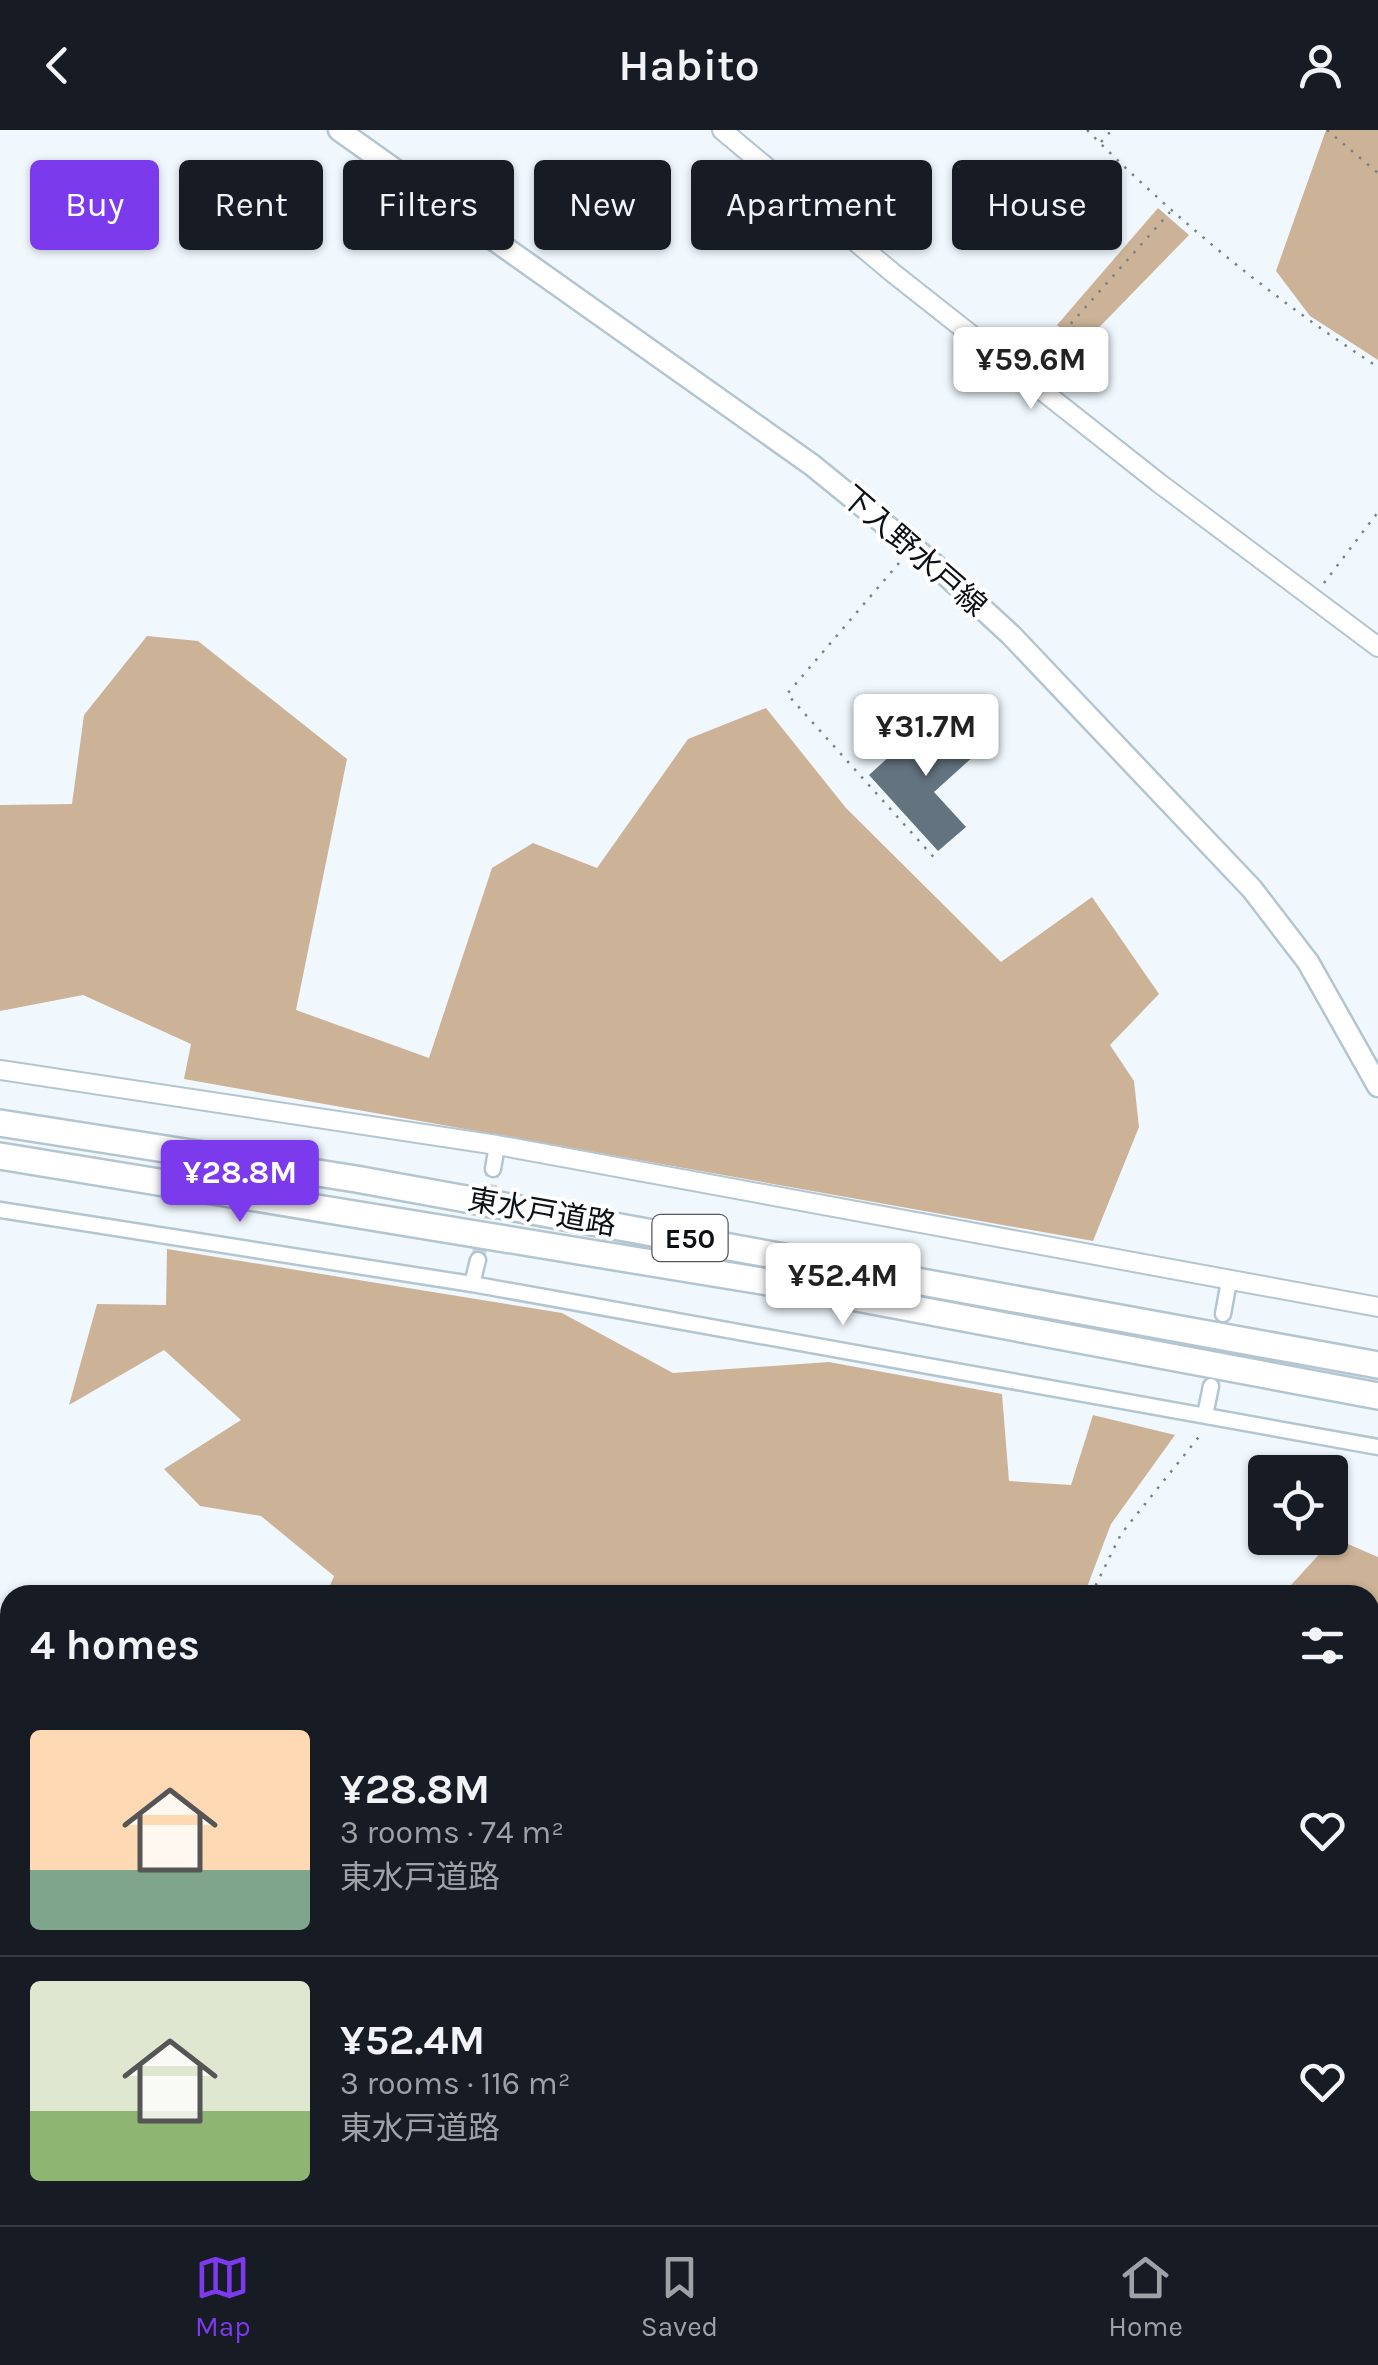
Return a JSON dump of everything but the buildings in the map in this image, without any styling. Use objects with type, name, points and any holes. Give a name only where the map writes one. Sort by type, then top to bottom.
[{"type":"highway","name":"東水戸道路","points":[[0,1124],[356,1179],[1378,1365]]},
{"type":"highway","name":"東水戸道路","points":[[0,1156],[798,1287],[1378,1396]]},
{"type":"main road","name":"下入野水戸線","points":[[339,130],[812,465],[913,547],[1011,635],[1252,888],[1308,962],[1378,1086]]},
{"type":"street","points":[[722,130],[1024,377],[1311,600],[1378,647]]},
{"type":"street","points":[[0,1070],[497,1145],[1378,1308]]},
{"type":"street","points":[[493,1169],[497,1145]]},
{"type":"street","points":[[0,1210],[472,1284],[1378,1447]]},
{"type":"street","points":[[472,1284],[478,1260]]},
{"type":"street","points":[[1223,1314],[1229,1281]]},
{"type":"street","points":[[1205,1415],[1211,1386]]},
{"type":"path","points":[[1087,130],[1170,210],[1308,322],[1378,367]]},
{"type":"path","points":[[1100,143],[1112,130]]},
{"type":"path","points":[[1327,130],[1378,173]]},
{"type":"path","points":[[1024,377],[1170,210]]},
{"type":"path","points":[[1311,600],[1378,512]]},
{"type":"path","points":[[913,547],[787,694],[938,862]]},
{"type":"path","points":[[1096,1585],[1120,1534],[1205,1430],[1205,1415]]},
{"type":"shaded area","points":[[1326,130],[1378,130],[1378,360],[1310,316],[1276,271]]},
{"type":"shaded area","points":[[1158,208],[1189,235],[1081,346],[1057,325]]},
{"type":"shaded area","points":[[147,636],[198,641],[347,759],[296,1010],[429,1058],[492,868],[533,843],[597,868],[688,739],[766,708],[846,808],[1001,962],[1092,897],[1159,994],[1110,1045],[1134,1081],[1139,1127],[1093,1241],[184,1079],[191,1044],[83,995],[0,1011],[0,805],[72,804],[84,715]]},
{"type":"shaded area","points":[[167,1249],[562,1313],[673,1373],[829,1362],[1002,1394],[1009,1481],[1071,1485],[1093,1415],[1175,1435],[1111,1524],[1088,1585],[330,1585],[334,1576],[261,1516],[200,1506],[164,1469],[241,1420],[164,1350],[69,1405],[97,1304],[166,1305]]},
{"type":"shaded area","points":[[1348,1544],[1378,1557],[1378,1585],[1291,1585],[1318,1555],[1348,1555]]},
{"type":"tunnel","points":[[478,1260],[493,1169]]}]
